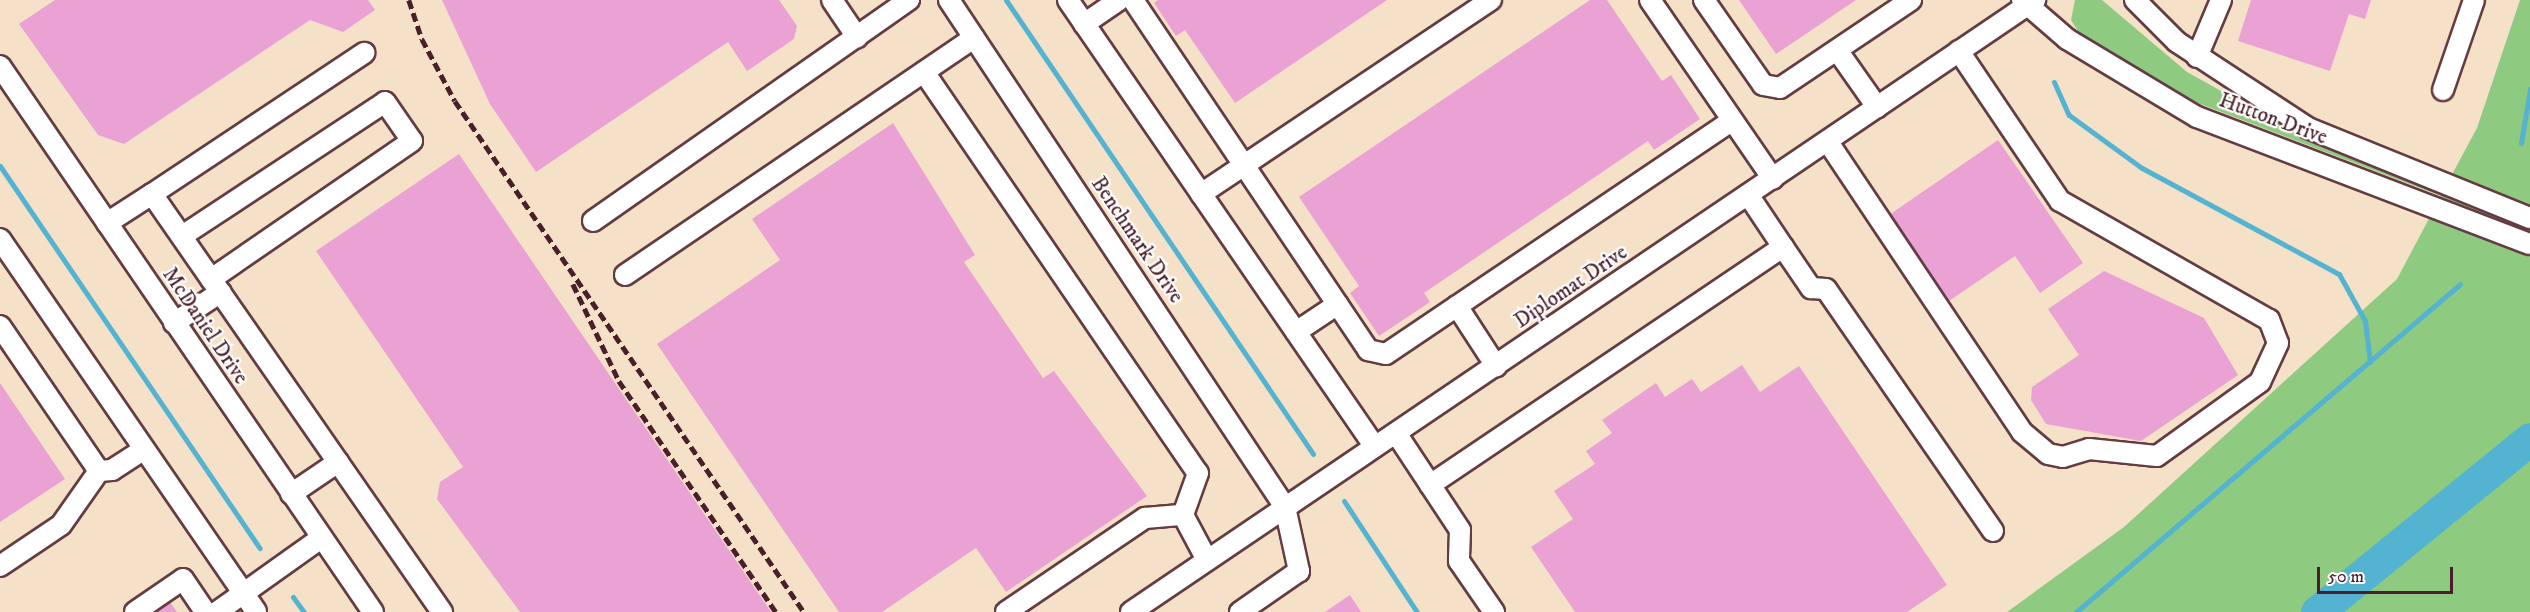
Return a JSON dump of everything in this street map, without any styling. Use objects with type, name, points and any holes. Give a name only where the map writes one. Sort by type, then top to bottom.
[{"type":"street","points":[[832,0],[856,37]]},
{"type":"street","points":[[593,221],[909,0]]},
{"type":"street","name":"Benchmark Drive","points":[[949,0],[1286,507]]},
{"type":"street","points":[[1068,0],[1375,447]]},
{"type":"street","points":[[1084,24],[1119,0]]},
{"type":"street","points":[[1133,0],[1246,163],[1368,350],[1386,354],[1732,121]]},
{"type":"street","points":[[1201,194],[1491,0]]},
{"type":"street","points":[[1650,0],[1773,179]]},
{"type":"street","points":[[1704,0],[1762,85],[1780,87],[1911,0]]},
{"type":"street","name":"Hutton Drive","points":[[2135,0],[2197,57],[2308,128],[2530,218]]},
{"type":"street","points":[[2197,57],[2221,0]]},
{"type":"street","points":[[2443,90],[2474,0]]},
{"type":"street","name":"Hutton Drive","points":[[2028,2],[2067,39],[2197,117],[2530,244]]},
{"type":"street","name":"Diplomat Drive","points":[[1131,612],[1749,196],[2028,2]]},
{"type":"street","points":[[625,275],[974,38]]},
{"type":"street","points":[[1837,50],[1877,107]]},
{"type":"street","points":[[1828,142],[2022,432],[2048,454],[2063,457],[2090,448],[2157,456],[2260,382],[2278,343],[2269,320],[2060,201],[1959,51]]},
{"type":"street","points":[[107,224],[364,53]]},
{"type":"street","name":"McDaniel Drive","points":[[0,66],[373,612]]},
{"type":"street","points":[[924,72],[1198,473],[1183,515],[1207,560]]},
{"type":"street","points":[[174,323],[216,286],[412,141],[385,102],[182,236]]},
{"type":"street","points":[[152,194],[442,612]]},
{"type":"street","points":[[1749,196],[1811,288],[1826,289],[1993,531]]},
{"type":"street","points":[[0,239],[256,612]]},
{"type":"street","points":[[1430,485],[1783,247]]},
{"type":"street","points":[[1296,332],[1338,304]]},
{"type":"street","points":[[1457,306],[1496,366]]},
{"type":"street","points":[[0,326],[99,471]]},
{"type":"street","points":[[1396,433],[1460,530],[1459,561],[1494,612]]},
{"type":"street","points":[[99,471],[112,470],[144,449]]},
{"type":"street","points":[[291,495],[338,462]]},
{"type":"street","points":[[0,566],[62,525],[99,471]]},
{"type":"street","points":[[1239,612],[1299,571],[1286,507]]},
{"type":"street","points":[[1006,612],[1145,518],[1164,512],[1183,515]]},
{"type":"street","points":[[217,612],[321,538]]},
{"type":"street","points":[[135,612],[183,579],[205,612]]},
{"type":"green space","points":[[2075,0],[2102,0],[2187,72],[2309,140],[2442,193],[2477,128],[2520,0],[2530,0],[2530,612],[2007,612],[2124,527],[2397,279],[2441,196],[2198,103],[2134,69],[2081,36],[2071,20]]},
{"type":"building","points":[[55,0],[368,0],[375,10],[343,32],[310,20],[124,144],[98,135],[19,24]]},
{"type":"building","points":[[442,0],[779,0],[797,26],[794,39],[747,71],[728,42],[536,172],[490,104]]},
{"type":"building","points":[[1158,0],[1387,0],[1235,103],[1185,30],[1176,36],[1154,3]]},
{"type":"building","points":[[1590,0],[1607,0],[1662,81],[1671,75],[1700,119],[1654,150],[1648,141],[1424,293],[1430,302],[1379,336],[1350,293],[1359,286],[1299,197]]},
{"type":"building","points":[[1739,0],[1856,0],[1776,54]]},
{"type":"building","points":[[2251,0],[2371,0],[2365,19],[2349,14],[2330,71],[2238,41]]},
{"type":"building","points":[[893,123],[975,255],[964,262],[1043,378],[1054,371],[1147,496],[1006,592],[976,548],[882,612],[839,612],[657,344],[780,260],[752,219]]},
{"type":"building","points":[[1998,140],[2083,263],[2040,293],[2015,256],[1949,301],[1889,215]]},
{"type":"building","points":[[459,154],[771,612],[520,612],[437,499],[440,482],[463,467],[316,251]]},
{"type":"building","points":[[2104,271],[2204,318],[2238,375],[2141,441],[2046,424],[2031,400],[2032,387],[2079,355],[2048,309]]},
{"type":"building","points":[[1742,365],[1760,392],[1799,366],[1947,585],[1907,612],[1575,612],[1531,547],[1573,519],[1554,491],[1595,464],[1586,451],[1612,433],[1602,420],[1656,383],[1665,397],[1692,379],[1701,392]]},
{"type":"building","points":[[0,383],[65,479],[0,522]]},
{"type":"building","points":[[1350,595],[1361,612],[1325,612]]},
{"type":"building","points":[[170,602],[177,612],[156,612]]},
{"type":"waterway","points":[[1006,0],[1313,454]]},
{"type":"waterway","points":[[2054,82],[2069,115],[2142,168],[2339,274],[2365,321],[2370,362]]},
{"type":"waterway","points":[[2521,143],[2530,89]]},
{"type":"waterway","points":[[0,166],[260,548]]},
{"type":"waterway","points":[[2076,612],[2460,284]]},
{"type":"waterway","points":[[2317,612],[2530,439]]},
{"type":"waterway","points":[[1344,501],[1417,612]]},
{"type":"waterway","points":[[293,597],[304,612]]},
{"type":"railway","points":[[409,0],[422,39],[455,101],[804,612]]},
{"type":"railway","points":[[573,284],[619,381],[776,612]]}]
